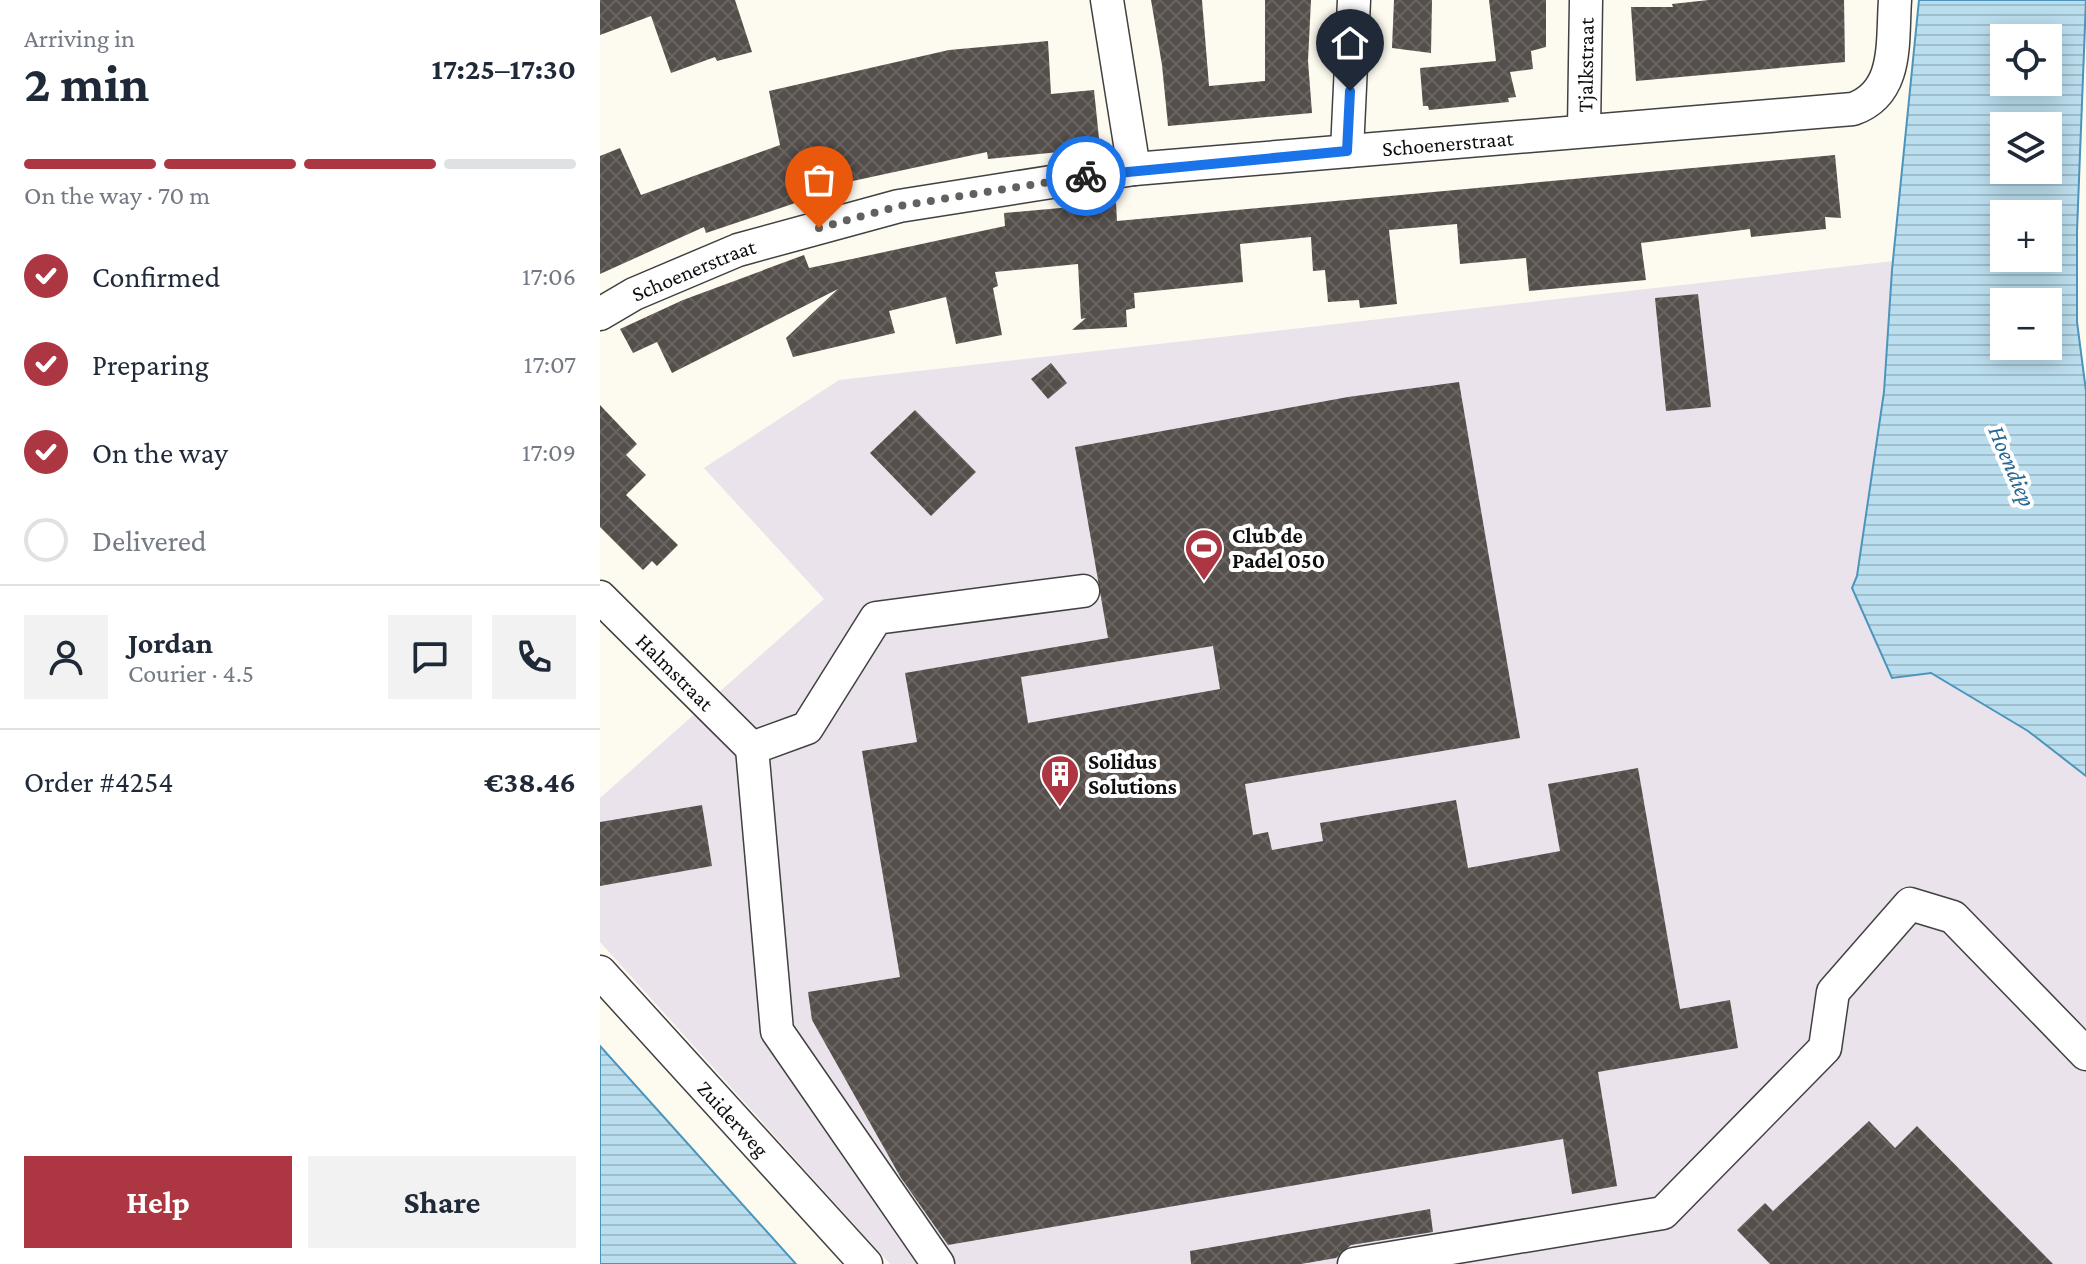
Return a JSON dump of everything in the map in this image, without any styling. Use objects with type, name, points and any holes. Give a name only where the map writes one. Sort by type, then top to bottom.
[{"type":"street","points":[[1107,0],[1134,169]]},
{"type":"street","points":[[1347,151],[1354,0]]},
{"type":"street","name":"Tjalkstraat","points":[[1584,129],[1586,0]]},
{"type":"street","name":"Schoenerstraat","points":[[600,314],[634,294],[738,250],[899,206],[1134,169],[1584,129],[1853,109],[1868,104],[1882,92],[1890,72],[1895,0]]},
{"type":"street","points":[[938,1264],[777,1031],[752,748],[807,728],[876,618],[1083,591]]},
{"type":"street","name":"Halmstraat","points":[[600,597],[752,748]]},
{"type":"street","points":[[1354,1264],[1663,1213],[1825,1048],[1833,992],[1910,904],[1953,917],[2086,1054]]},
{"type":"street","name":"Zuiderweg","points":[[600,972],[866,1264]]},
{"type":"shaded area","points":[[1921,258],[2086,714],[2086,1264],[890,1264],[600,942],[600,798],[824,599],[704,468],[839,380]]},
{"type":"water","name":"Hoendiep","points":[[1919,0],[2086,0],[2077,231],[2077,322],[2086,391],[2086,776],[2028,731],[1931,673],[1892,678],[1852,588],[1857,576],[1884,392],[1892,270]]},
{"type":"water","points":[[600,1046],[796,1264],[600,1264]]},
{"type":"building","points":[[600,0],[735,0],[752,52],[717,61],[715,57],[671,73],[651,16],[600,35]]},
{"type":"building","points":[[1151,0],[1202,0],[1209,86],[1265,81],[1265,0],[1311,0],[1308,61],[1312,113],[1168,126]]},
{"type":"building","points":[[1394,0],[1432,0],[1431,53],[1392,48]]},
{"type":"building","points":[[1489,0],[1546,0],[1546,47],[1531,51],[1533,69],[1510,72],[1516,97],[1508,98],[1509,102],[1429,110],[1428,106],[1423,106],[1420,68],[1496,61]]},
{"type":"building","points":[[1709,0],[1844,0],[1845,62],[1636,81],[1631,7],[1673,7],[1672,4]]},
{"type":"building","points":[[1048,41],[1051,94],[1094,90],[1100,148],[988,159],[987,152],[811,190],[813,197],[706,233],[704,227],[600,274],[600,156],[620,148],[641,195],[780,145],[769,91],[949,50]]},
{"type":"building","points":[[1835,155],[1841,218],[1825,217],[1826,229],[1751,237],[1750,229],[1641,243],[1646,280],[1529,291],[1526,258],[1460,264],[1457,224],[1389,230],[1397,304],[1360,308],[1359,300],[1328,302],[1325,270],[1313,271],[1311,237],[1240,244],[1243,282],[1134,293],[1135,308],[1126,310],[1127,327],[1072,330],[1086,318],[1081,319],[1078,264],[995,272],[998,286],[993,288],[1002,335],[956,344],[946,297],[889,311],[895,333],[793,357],[786,338],[838,289],[672,373],[657,342],[633,353],[620,329],[683,300],[804,255],[809,268],[852,259],[1005,226],[1004,213],[1116,203],[1117,221]]},
{"type":"building","points":[[1698,294],[1711,407],[1666,411],[1655,298]]},
{"type":"building","points":[[1051,363],[1067,383],[1048,399],[1031,379]]},
{"type":"building","name":"Solidus Solutions","points":[[1459,382],[1520,738],[1245,784],[1253,835],[1268,832],[1272,850],[1323,841],[1320,823],[1456,800],[1468,868],[1560,851],[1548,784],[1638,768],[1680,1009],[1730,1000],[1738,1048],[1598,1072],[1617,1186],[1572,1194],[1563,1139],[948,1245],[901,1178],[812,1020],[808,992],[900,977],[862,751],[917,742],[905,673],[1108,638],[1075,447],[1348,397]],"holes":[[[1213,646],[1220,689],[1028,723],[1021,677]]]},
{"type":"building","points":[[600,405],[637,444],[626,455],[646,475],[626,495],[678,545],[657,566],[652,561],[643,570],[600,527]]},
{"type":"building","points":[[915,410],[976,472],[931,516],[870,453]]},
{"type":"building","points":[[702,805],[712,866],[600,886],[600,822]]},
{"type":"building","points":[[1869,1121],[1895,1148],[1917,1126],[2053,1264],[1770,1264],[1737,1230],[1765,1203],[1773,1211]]},
{"type":"building","points":[[1430,1209],[1433,1232],[1351,1245],[1336,1258],[1301,1264],[1191,1264],[1190,1251]]},
{"type":"way so far","points":[[819,228],[899,206],[1086,176]]},
{"type":"place","name":"Club de Padel 050","points":[[1204,582]]},
{"type":"place","name":"Solidus Solutions","points":[[1060,808]]},
{"type":"route","points":[[1086,176],[1347,151],[1350,91]]}]
